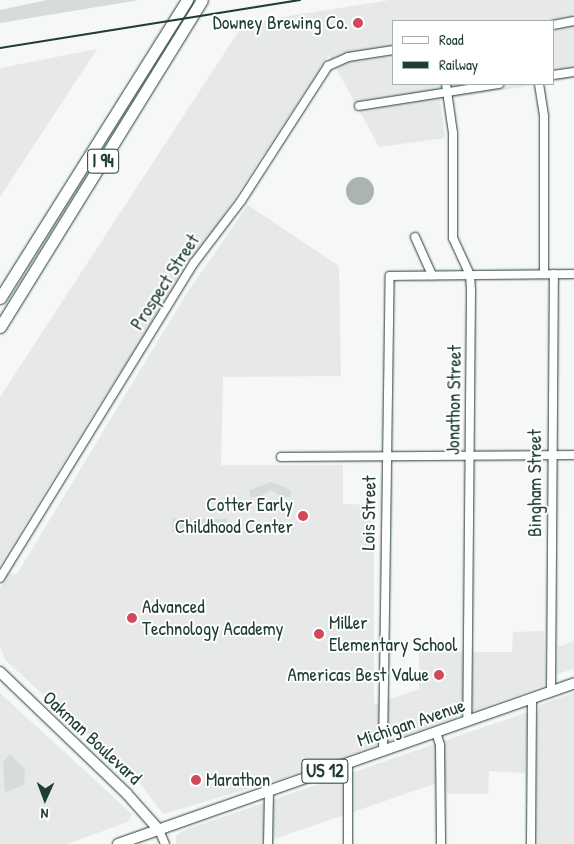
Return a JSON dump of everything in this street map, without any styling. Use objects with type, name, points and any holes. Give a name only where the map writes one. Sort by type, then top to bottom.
[{"type":"highway","name":"I 94","points":[[0,298],[187,0]]},
{"type":"highway","name":"I 94","points":[[0,328],[202,0]]},
{"type":"highway","points":[[0,290],[17,271]]},
{"type":"main road","name":"Oakman Boulevard","points":[[1,674],[127,794],[159,830]]},
{"type":"main road","name":"Michigan Avenue","points":[[118,844],[574,683]]},
{"type":"street","points":[[554,25],[574,21]]},
{"type":"street","name":"Prospect Street","points":[[0,578],[194,263],[241,201],[328,66],[348,57],[392,50]]},
{"type":"street","points":[[554,75],[574,72]]},
{"type":"street","points":[[359,106],[447,88],[486,85]]},
{"type":"street","points":[[539,85],[544,116],[544,273]]},
{"type":"street","name":"Jonathon Street","points":[[447,88],[454,133],[452,238],[470,275],[467,721]]},
{"type":"street","points":[[416,238],[432,275],[574,274]]},
{"type":"street","name":"Bingham Street","points":[[551,692],[554,274]]},
{"type":"street","name":"Lois Street","points":[[383,751],[390,276],[432,275]]},
{"type":"street","points":[[281,457],[574,455]]},
{"type":"street","points":[[531,844],[532,698]]},
{"type":"street","points":[[436,732],[440,745],[441,844]]},
{"type":"street","points":[[348,763],[348,844]]},
{"type":"street","points":[[268,844],[269,791]]},
{"type":"street","points":[[158,844],[159,830]]},
{"type":"street","name":"Oakman Boulevard","points":[[159,830],[165,844]]},
{"type":"shaded area","points":[[47,0],[139,0],[0,23],[0,10]]},
{"type":"shaded area","points":[[390,0],[574,0],[574,78],[554,82],[554,20],[392,20],[392,85],[535,85],[440,100],[445,138],[379,147],[329,55],[98,406],[0,565],[0,397],[244,23]]},
{"type":"shaded area","points":[[97,49],[0,197],[0,68]]},
{"type":"shaded area","points":[[360,177],[370,181],[374,191],[370,201],[360,205],[350,201],[346,191],[350,181]]},
{"type":"shaded area","points":[[248,205],[339,266],[341,376],[223,377],[221,465],[343,465],[343,504],[374,505],[374,705],[419,689],[419,652],[512,652],[513,632],[544,631],[546,685],[281,779],[163,814],[136,778],[6,661],[0,647],[0,589],[8,574],[17,574],[185,296]]},
{"type":"shaded area","points":[[271,482],[291,491],[291,497],[283,497],[271,490],[259,497],[250,497],[250,490]]},
{"type":"shaded area","points":[[172,518],[227,519],[227,532],[172,532]]},
{"type":"shaded area","points":[[574,641],[574,669],[557,674],[558,647]]},
{"type":"shaded area","points":[[0,693],[132,814],[128,822],[67,844],[0,844]]},
{"type":"shaded area","points":[[574,693],[574,844],[536,844],[537,713],[539,705]]},
{"type":"shaded area","points":[[525,713],[528,714],[525,773],[489,771],[488,794],[447,794],[446,780],[274,839],[274,844],[176,844],[176,836],[182,831]]},
{"type":"shaded area","points":[[10,754],[25,769],[24,785],[5,792],[3,762]]},
{"type":"railway","points":[[0,48],[300,0]]},
{"type":"place","name":"Downey Brewing Co.","points":[[358,23]]},
{"type":"place","name":"Cotter Early Childhood Center","points":[[303,516]]},
{"type":"place","name":"Advanced Technology Academy","points":[[132,618]]},
{"type":"place","name":"Miller Elementary School","points":[[319,634]]},
{"type":"place","name":"Americas Best Value","points":[[439,675]]},
{"type":"place","name":"Marathon","points":[[196,780]]}]
